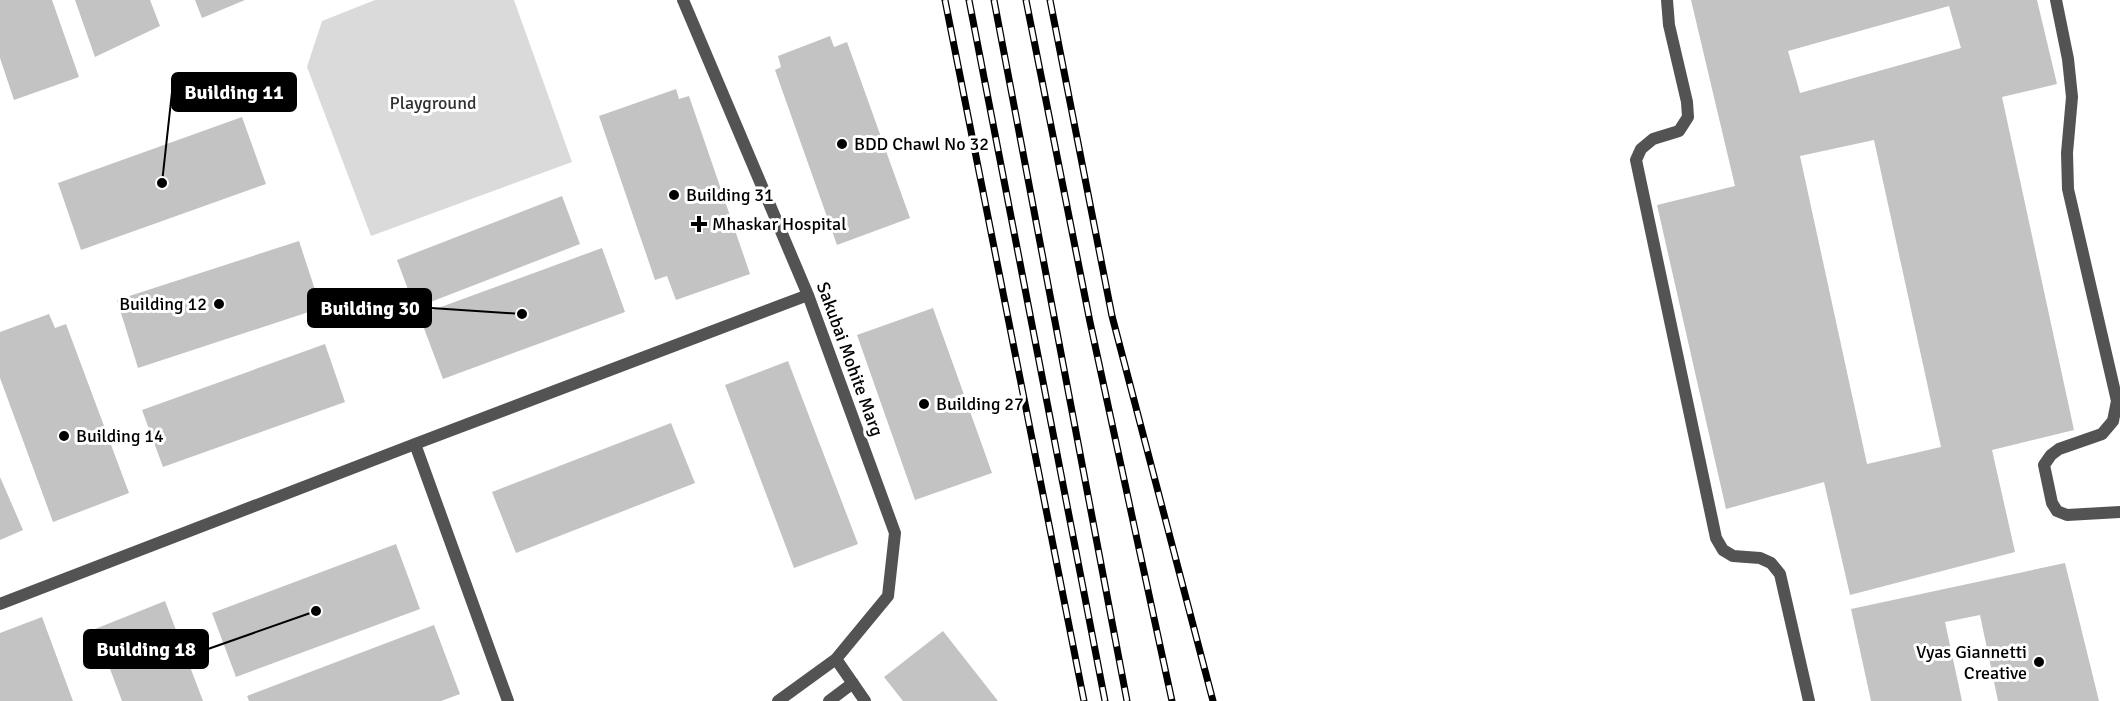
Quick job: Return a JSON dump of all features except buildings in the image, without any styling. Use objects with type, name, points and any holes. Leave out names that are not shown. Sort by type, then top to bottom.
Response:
[{"type":"street","name":"Sakubai Mohite Marg","points":[[683,0],[808,296],[895,533],[888,596],[836,660],[778,701]]},
{"type":"street","points":[[1667,0],[1668,25],[1687,102],[1688,117],[1679,131],[1653,139],[1641,149],[1636,160],[1716,538],[1723,550],[1733,556],[1760,558],[1771,563],[1780,574],[1809,701]]},
{"type":"street","points":[[2056,0],[2068,59],[2072,97],[2067,153],[2068,189],[2117,401],[2114,422],[2102,434],[2059,449],[2044,465],[2052,503],[2057,511],[2067,515],[2120,512]]},
{"type":"street","points":[[0,604],[808,296]]},
{"type":"street","points":[[415,444],[508,701]]},
{"type":"street","points":[[836,660],[865,701]]},
{"type":"street","points":[[829,701],[853,683]]},
{"type":"green space","name":"Playground","points":[[375,0],[514,0],[572,162],[371,236],[307,67],[322,21]]},
{"type":"railway","points":[[945,0],[1084,701]]},
{"type":"railway","points":[[969,0],[1105,701]]},
{"type":"railway","points":[[994,0],[1127,701]]},
{"type":"railway","points":[[1026,0],[1090,322],[1172,701]]},
{"type":"railway","points":[[1050,0],[1112,316],[1213,701]]},
{"type":"place","name":"BDD Chawl No 32","points":[[842,144]]},
{"type":"place","name":"Building 11","points":[[162,183]]},
{"type":"place","name":"Building 31","points":[[674,195]]},
{"type":"place","name":"Mhaskar Hospital","points":[[699,224]]},
{"type":"place","name":"Building 12","points":[[219,304]]},
{"type":"place","name":"Building 30","points":[[522,314]]},
{"type":"place","name":"Building 27","points":[[924,404]]},
{"type":"place","name":"Building 14","points":[[64,436]]},
{"type":"place","name":"Building 18","points":[[316,611]]},
{"type":"place","name":"Vyas Giannetti Creative","points":[[2039,662]]}]
